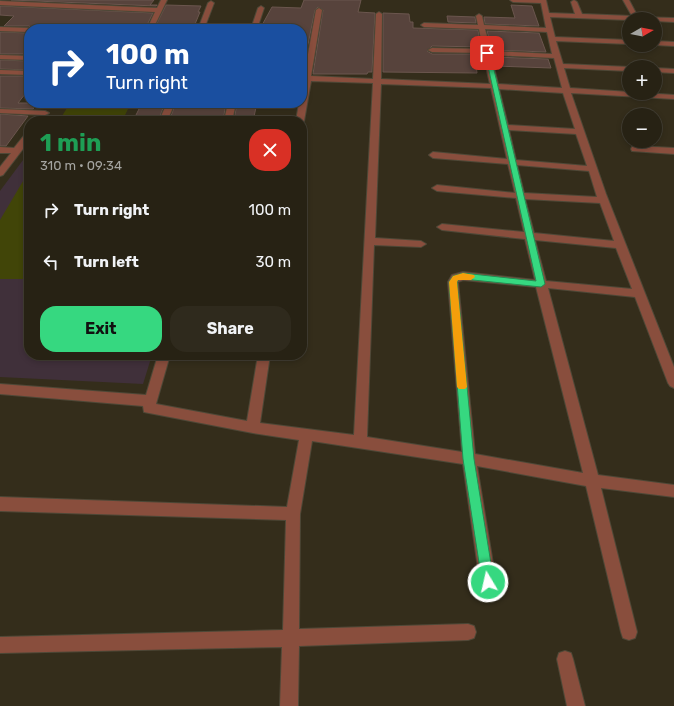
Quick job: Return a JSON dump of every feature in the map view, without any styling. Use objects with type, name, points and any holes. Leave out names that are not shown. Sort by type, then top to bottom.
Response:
[{"type":"street","points":[[152,24],[164,0]]},
{"type":"street","points":[[513,0],[543,1],[556,56],[580,132],[604,200],[674,383]]},
{"type":"street","points":[[626,0],[633,12]]},
{"type":"street","points":[[574,2],[579,16]]},
{"type":"street","points":[[0,3],[159,10]]},
{"type":"street","points":[[203,24],[211,3]]},
{"type":"street","points":[[256,24],[261,8]]},
{"type":"street","points":[[307,64],[319,10]]},
{"type":"street","points":[[360,442],[379,14]]},
{"type":"street","points":[[546,14],[622,18]]},
{"type":"street","points":[[479,16],[541,284],[629,632]]},
{"type":"street","points":[[662,19],[674,20]]},
{"type":"street","points":[[424,25],[481,27],[622,41]]},
{"type":"street","points":[[0,29],[24,30]]},
{"type":"street","points":[[662,43],[674,44]]},
{"type":"street","points":[[432,50],[556,56]]},
{"type":"street","points":[[0,56],[24,58]]},
{"type":"street","points":[[560,66],[622,69]]},
{"type":"street","points":[[662,70],[674,71]]},
{"type":"street","points":[[0,72],[24,73]]},
{"type":"street","points":[[307,78],[495,86],[674,97]]},
{"type":"street","points":[[0,111],[45,113],[43,116]]},
{"type":"street","points":[[504,127],[580,132]]},
{"type":"street","points":[[0,174],[24,142]]},
{"type":"street","points":[[635,149],[674,151]]},
{"type":"street","points":[[0,150],[17,151]]},
{"type":"street","points":[[433,155],[593,169]]},
{"type":"street","points":[[437,188],[520,196],[604,200]]},
{"type":"street","points":[[442,227],[621,245]]},
{"type":"street","points":[[370,241],[421,244]]},
{"type":"street","points":[[488,582],[469,459],[453,282],[456,278],[463,276],[640,294]]},
{"type":"street","points":[[163,360],[149,408],[252,428],[360,442],[469,459],[592,481],[674,491]]},
{"type":"street","points":[[252,428],[263,360]]},
{"type":"street","points":[[0,390],[151,401]]},
{"type":"street","points":[[289,706],[293,514],[306,436]]},
{"type":"street","points":[[0,504],[293,514]]},
{"type":"street","points":[[0,644],[291,638],[468,632]]},
{"type":"street","points":[[565,659],[576,706]]},
{"type":"shaded area","points":[[67,108],[128,108],[124,116],[62,116]]},
{"type":"shaded area","points":[[24,159],[24,360],[150,360],[143,384],[0,377],[0,191]]},
{"type":"shaded area","points":[[24,179],[24,279],[0,279],[0,220]]},
{"type":"building","points":[[11,0],[154,0],[150,5],[157,5],[156,6]]},
{"type":"building","points":[[304,0],[361,0],[358,12],[375,13],[372,72],[368,72],[367,74],[313,74],[323,10],[318,7],[315,10],[307,49],[307,24],[263,24],[272,7],[301,8]]},
{"type":"building","points":[[166,5],[201,6],[195,24],[156,24]]},
{"type":"building","points":[[511,5],[532,6],[539,26],[485,24],[484,17],[515,18]]},
{"type":"building","points":[[0,6],[153,13],[148,24],[24,24],[24,26],[4,26],[14,16],[0,15]]},
{"type":"building","points":[[383,13],[409,14],[410,22],[413,22],[413,28],[478,30],[481,47],[432,46],[427,51],[432,54],[482,54],[484,65],[476,65],[477,73],[383,72]]},
{"type":"building","points":[[447,16],[475,17],[476,23],[448,22]]},
{"type":"building","points":[[487,31],[539,33],[546,52],[492,50]]},
{"type":"building","points":[[0,32],[24,33],[24,54],[0,54]]},
{"type":"building","points":[[493,57],[548,59],[551,68],[495,66]]},
{"type":"building","points":[[0,60],[24,61],[24,70],[0,69]]},
{"type":"building","points":[[0,76],[24,76],[24,95],[18,103],[24,103],[24,108],[34,108],[33,109],[0,108]]},
{"type":"building","points":[[140,108],[163,108],[160,116],[136,116]]},
{"type":"building","points":[[174,108],[225,108],[224,116],[171,116]]},
{"type":"building","points":[[236,108],[256,108],[254,116],[235,116]]},
{"type":"building","points":[[0,114],[28,116],[24,116],[24,121],[6,146],[0,146]]},
{"type":"slow traffic","points":[[462,387],[453,282],[456,278],[463,276],[471,277]]},
{"type":"route","points":[[487,53],[541,284],[463,276],[456,278],[453,282],[469,459],[488,582]]}]
